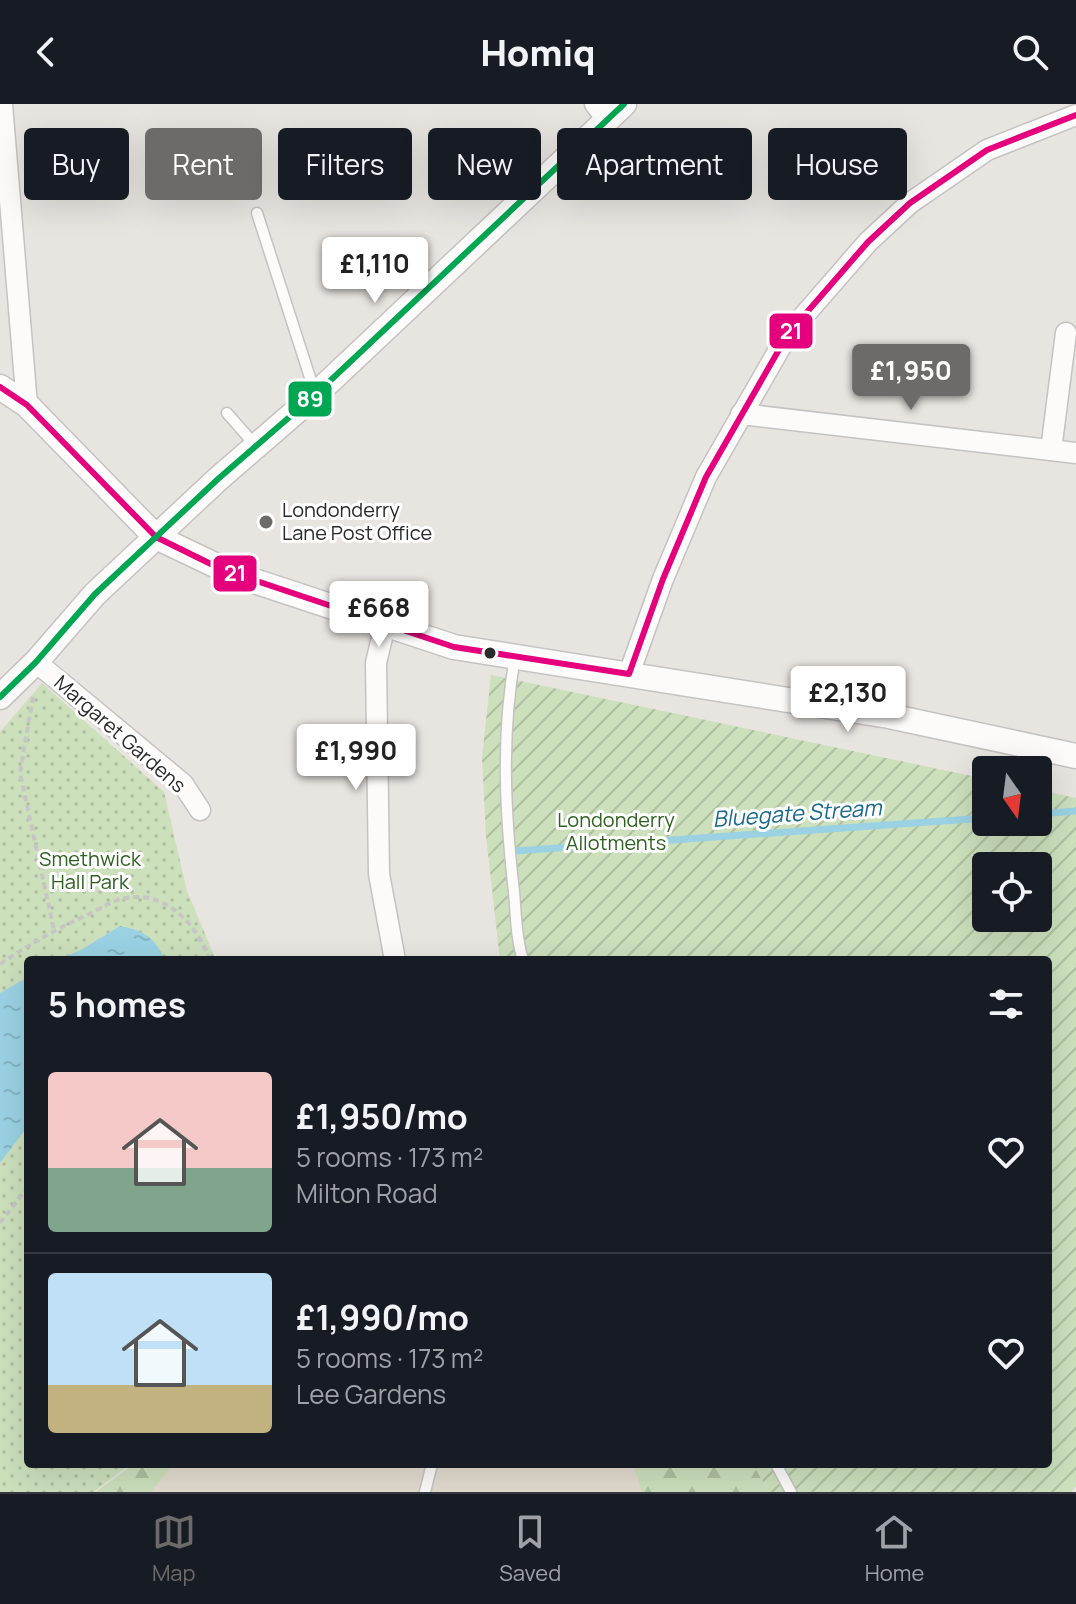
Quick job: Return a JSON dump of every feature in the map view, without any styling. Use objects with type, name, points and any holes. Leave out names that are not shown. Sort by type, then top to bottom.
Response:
[{"type":"street","points":[[2,104],[27,405]]},
{"type":"street","points":[[0,697],[36,662],[95,594],[315,395],[609,110]]},
{"type":"street","points":[[629,674],[663,579],[706,477],[788,334],[868,242],[910,203],[987,150],[1076,115]]},
{"type":"street","points":[[1051,450],[1066,333]]},
{"type":"street","points":[[0,387],[27,405],[156,537],[236,575],[454,647],[889,716],[1076,756]]},
{"type":"street","points":[[741,414],[1076,453]]},
{"type":"street","points":[[385,625],[376,663],[379,874],[394,956]]},
{"type":"street","name":"Margaret Gardens","points":[[36,662],[183,784],[200,810]]},
{"type":"lane","points":[[257,213],[315,395]]},
{"type":"lane","points":[[227,413],[256,447]]},
{"type":"lane","points":[[515,657],[508,700],[505,752],[507,831],[523,956]]},
{"type":"lane","points":[[425,1492],[431,1468]]},
{"type":"lane","points":[[778,1468],[791,1492]]},
{"type":"path","points":[[36,662],[33,701],[20,773],[54,930]]},
{"type":"path","points":[[0,964],[54,930],[122,899],[147,897],[167,903],[186,921],[208,956]]},
{"type":"path","points":[[0,1223],[24,1192]]},
{"type":"shaded area","points":[[129,1468],[755,1468],[769,1492],[96,1492]]},
{"type":"green space","name":"Londonderry Allotments","points":[[491,675],[972,776],[972,836],[1052,836],[1052,793],[1076,798],[1076,1486],[1071,1492],[769,1492],[755,1468],[1052,1468],[1052,956],[500,956],[486,836],[482,757]]},
{"type":"green space","name":"Smethwick Hall Park","points":[[42,683],[164,792],[187,891],[214,956],[24,956],[24,1468],[126,1468],[93,1492],[0,1492],[0,732]]},
{"type":"green space","points":[[129,1468],[170,1468],[151,1492],[96,1492]]},
{"type":"green space","points":[[634,1468],[755,1468],[769,1492],[642,1492]]},
{"type":"water","points":[[120,926],[148,936],[163,956],[67,956]]},
{"type":"water","points":[[24,979],[24,1131],[0,1163],[0,993]]},
{"type":"waterway","name":"Bluegate Stream","points":[[1052,813],[1076,811]]},
{"type":"waterway","name":"Bluegate Stream","points":[[515,851],[972,819]]},
{"type":"transit line","name":"89","points":[[0,697],[36,662],[95,594],[218,479],[315,395],[624,104]]},
{"type":"transit line","name":"21","points":[[0,387],[27,405],[156,537],[221,569],[454,647],[629,674],[663,579],[706,477],[788,334],[868,242],[910,203],[987,150],[1076,115]]},
{"type":"place","name":"Londonderry Lane Post Office","points":[[266,522]]}]
